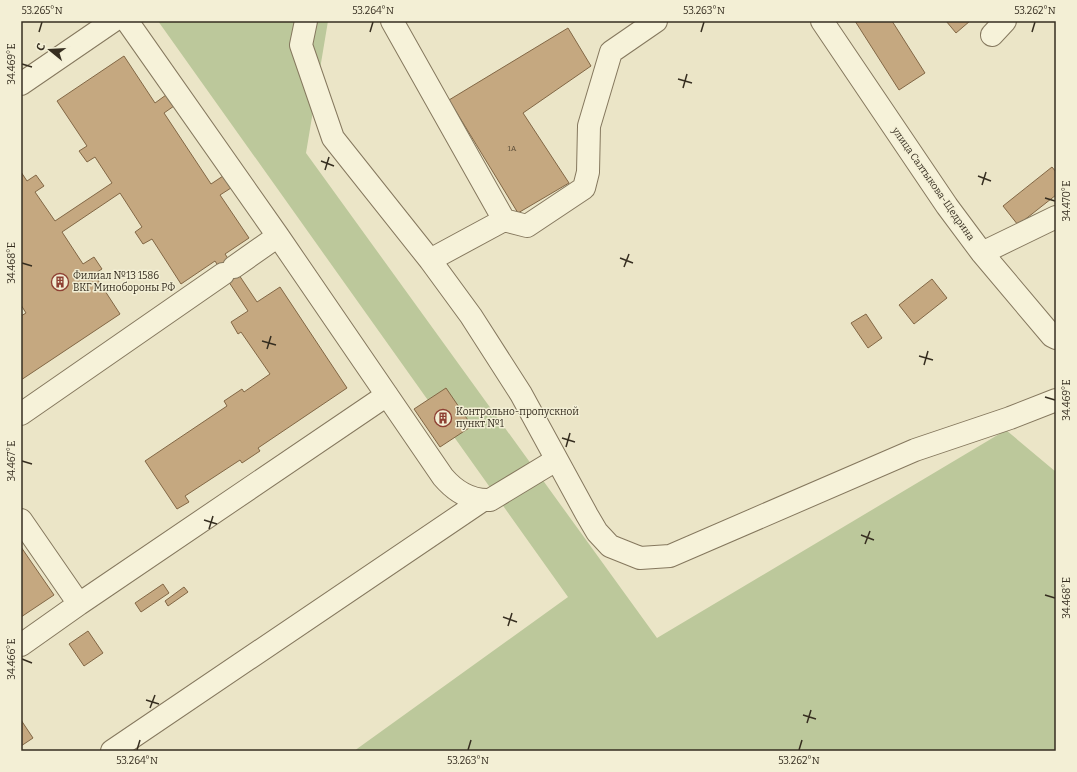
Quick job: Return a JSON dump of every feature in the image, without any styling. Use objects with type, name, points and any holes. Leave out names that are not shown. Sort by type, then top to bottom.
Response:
[{"type":"street","points":[[21,84],[113,21]]},
{"type":"street","points":[[127,21],[450,485],[466,496],[490,500],[556,460]]},
{"type":"street","points":[[306,21],[301,45],[333,138],[430,260],[471,316],[521,394],[597,532],[610,546],[640,558],[670,556],[915,450],[1010,418],[1056,400]]},
{"type":"street","points":[[392,21],[504,220]]},
{"type":"street","points":[[430,260],[504,220],[528,226],[584,188],[588,172],[589,126],[611,52],[656,21]]},
{"type":"street","name":"улица Салтыкова-Щедрина","points":[[822,21],[947,206],[982,253],[1052,336],[1056,338]]},
{"type":"street","points":[[982,253],[1056,217]]},
{"type":"street","points":[[21,414],[278,236]]},
{"type":"street","points":[[21,644],[388,395]]},
{"type":"street","points":[[112,751],[483,500]]},
{"type":"street","points":[[21,520],[79,604]]},
{"type":"green space","points":[[158,21],[328,21],[306,153],[657,638],[1006,430],[1056,472],[1056,751],[354,751],[568,597]]},
{"type":"building","points":[[855,21],[892,21],[925,73],[899,90]]},
{"type":"building","points":[[946,21],[970,21],[956,33]]},
{"type":"building","points":[[568,28],[591,66],[523,113],[569,183],[518,213],[449,100]]},
{"type":"building","name":"Филиал №13 1586 ВКГ Минобороны РФ","points":[[124,56],[155,103],[166,95],[174,106],[164,113],[211,184],[223,176],[231,188],[220,195],[249,238],[225,254],[257,302],[280,287],[347,388],[258,448],[260,451],[242,463],[240,460],[185,496],[189,502],[177,509],[145,461],[227,406],[224,401],[242,389],[244,392],[270,374],[241,332],[238,334],[231,322],[248,311],[215,261],[181,284],[152,239],[143,244],[135,232],[142,227],[120,193],[62,232],[83,264],[94,257],[102,269],[94,274],[120,314],[21,380],[21,316],[26,313],[21,305],[21,172],[27,181],[36,175],[44,186],[35,192],[55,221],[112,183],[95,157],[87,162],[79,151],[87,146],[57,101]]},
{"type":"building","points":[[1052,167],[1056,172],[1056,195],[1018,225],[1003,206]]},
{"type":"building","points":[[932,279],[947,298],[914,324],[899,305]]},
{"type":"building","points":[[866,314],[882,338],[868,348],[851,323]]},
{"type":"building","name":"Контрольно-пропускной пункт №1","points":[[446,388],[472,426],[440,447],[414,409]]},
{"type":"building","points":[[21,547],[54,595],[21,617]]},
{"type":"building","points":[[163,584],[169,593],[141,612],[135,603]]},
{"type":"building","points":[[184,587],[188,592],[168,606],[165,601]]},
{"type":"building","points":[[88,631],[103,653],[84,666],[69,644]]},
{"type":"building","points":[[21,720],[33,738],[21,746]]},
{"type":"place","name":"Филиал №13 1586 ВКГ Минобороны РФ","points":[[60,282]]},
{"type":"place","name":"Контрольно-пропускной пункт №1","points":[[443,418]]}]
